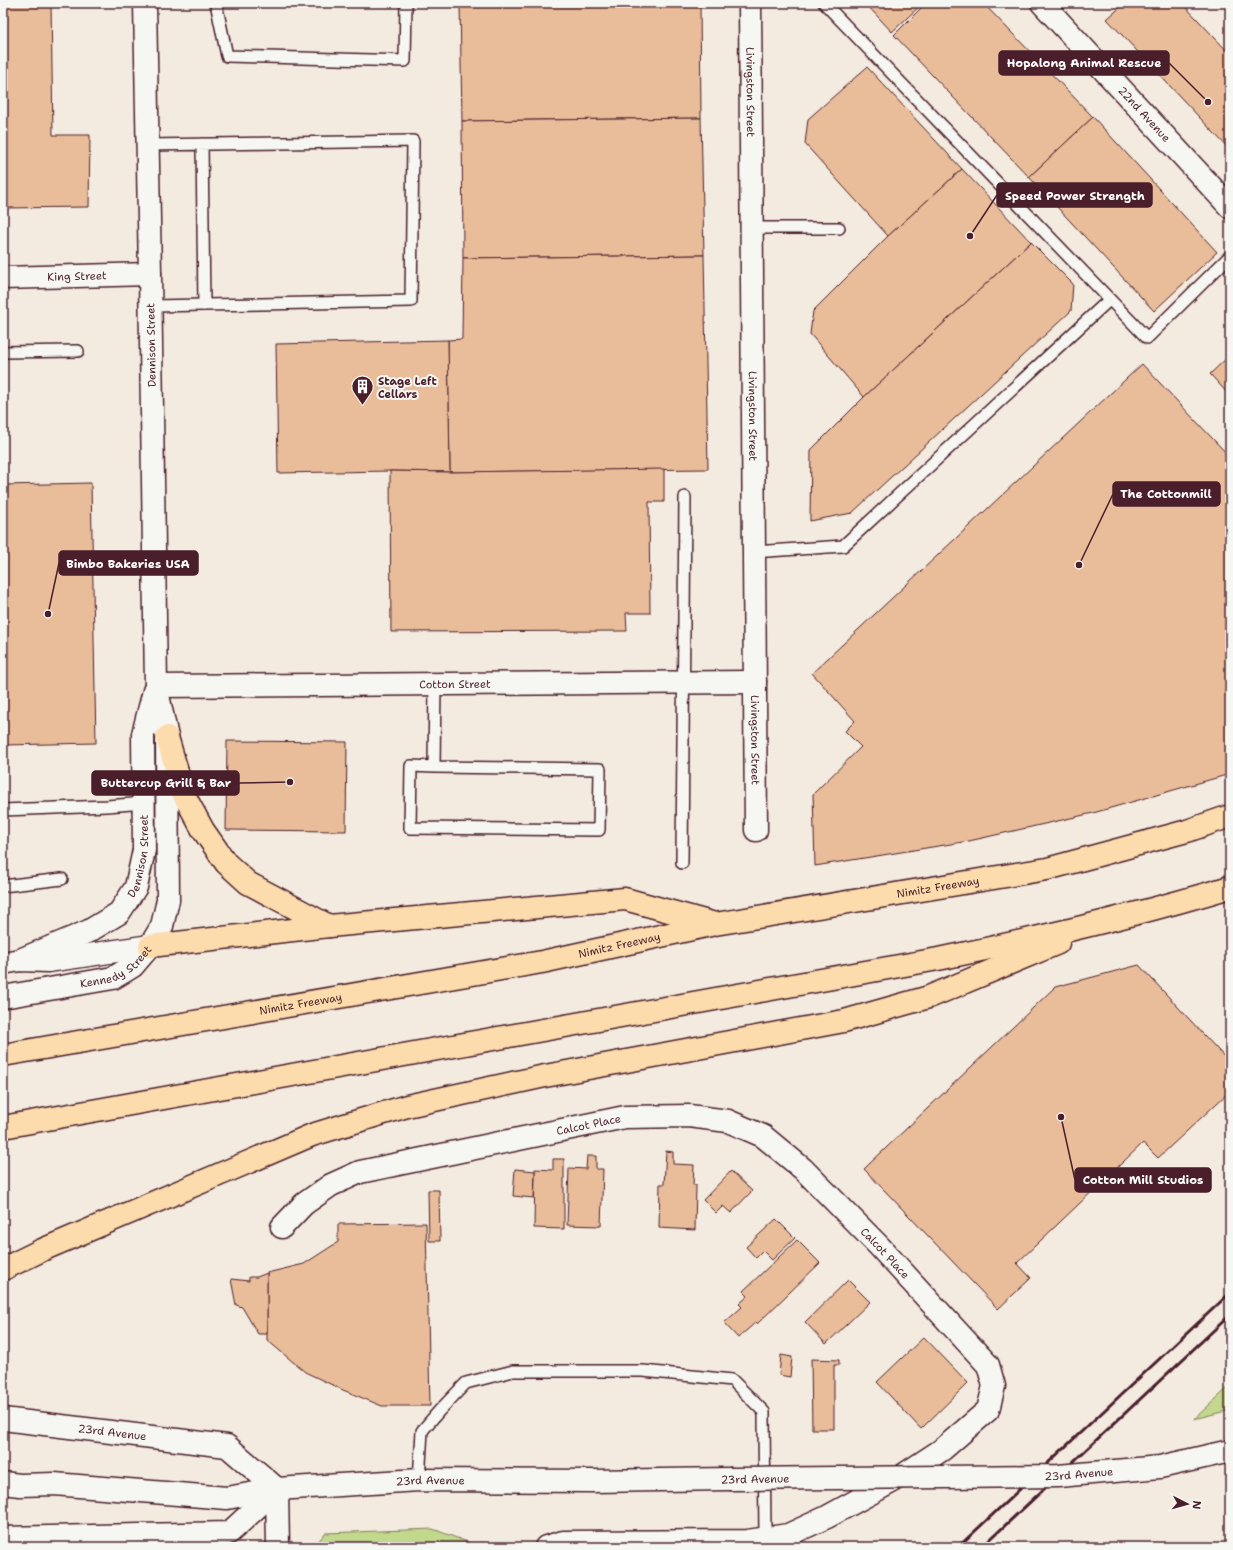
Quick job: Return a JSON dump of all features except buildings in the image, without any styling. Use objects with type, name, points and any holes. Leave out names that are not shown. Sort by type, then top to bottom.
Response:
[{"type":"highway","points":[[167,737],[184,795],[203,830],[226,863],[248,883],[329,926]]},
{"type":"highway","name":"Nimitz Freeway","points":[[3,1055],[542,962],[715,924],[1047,869],[1187,831],[1230,816]]},
{"type":"highway","points":[[3,1127],[863,973],[998,946],[1119,918],[1230,887]]},
{"type":"highway","points":[[150,946],[329,926],[625,898],[715,924]]},
{"type":"highway","points":[[3,1269],[42,1250],[312,1135],[407,1106],[545,1076],[844,1022],[929,997],[1119,918]]},
{"type":"street","name":"Dennison Street","points":[[145,3],[156,686],[167,737],[168,900],[162,926],[150,946]]},
{"type":"street","name":"Livingston Street","points":[[750,3],[756,830]]},
{"type":"street","name":"22nd Avenue","points":[[1042,3],[1230,206]]},
{"type":"street","name":"King Street","points":[[3,278],[150,274]]},
{"type":"street","name":"Cotton Street","points":[[156,686],[755,682]]},
{"type":"street","name":"Dennison Street","points":[[12,961],[89,932],[119,913],[136,887],[144,850],[143,734],[156,686]]},
{"type":"street","name":"Kennedy Street","points":[[12,961],[48,961],[150,946]]},
{"type":"street","name":"Kennedy Street","points":[[3,997],[113,978],[133,966],[150,946]]},
{"type":"street","name":"Calcot Place","points":[[282,1227],[304,1204],[332,1185],[360,1172],[625,1117],[689,1116],[728,1121],[764,1136],[803,1169],[879,1246],[988,1366],[994,1386],[988,1410],[942,1449],[902,1476],[827,1517],[788,1536],[747,1541],[557,1545]]},
{"type":"street","name":"23rd Avenue","points":[[3,1419],[227,1446],[277,1489]]},
{"type":"street","name":"23rd Avenue","points":[[3,1483],[20,1485],[54,1484],[227,1498],[277,1489],[419,1480],[592,1481],[1058,1476],[1160,1466],[1230,1451]]},
{"type":"street","points":[[3,1538],[229,1533],[277,1489]]},
{"type":"street","points":[[277,1489],[278,1547]]},
{"type":"lane","points":[[216,3],[228,56],[405,61],[406,3]]},
{"type":"lane","points":[[824,3],[1147,338],[1230,256]]},
{"type":"lane","points":[[148,145],[412,141],[411,301],[151,306]]},
{"type":"lane","points":[[202,144],[204,305]]},
{"type":"lane","points":[[752,228],[838,228]]},
{"type":"lane","points":[[754,552],[844,546],[1109,300]]},
{"type":"lane","points":[[3,352],[78,351]]},
{"type":"lane","points":[[682,863],[685,497]]},
{"type":"lane","points":[[434,767],[436,684]]},
{"type":"lane","points":[[411,766],[434,767],[600,769],[599,830],[410,828],[411,766]]},
{"type":"lane","points":[[3,810],[144,803]]},
{"type":"lane","points":[[3,886],[62,879]]},
{"type":"lane","points":[[419,1480],[422,1431],[466,1383],[513,1371],[643,1372],[732,1380],[764,1412],[765,1539]]},
{"type":"green space","points":[[1230,1386],[1230,1410],[1194,1419]]},
{"type":"green space","points":[[433,1529],[478,1547],[314,1547],[325,1533]]},
{"type":"railway","points":[[958,1547],[1230,1293]]},
{"type":"railway","points":[[982,1547],[1230,1315]]},
{"type":"place","name":"Hopalong Animal Rescue","points":[[1208,102]]},
{"type":"place","name":"Speed Power Strength","points":[[970,236]]},
{"type":"place","name":"Stage Left Cellars","points":[[363,406]]},
{"type":"place","name":"The Cottonmill","points":[[1079,565]]},
{"type":"place","name":"Bimbo Bakeries USA","points":[[48,614]]},
{"type":"place","name":"Buttercup Grill & Bar","points":[[290,782]]},
{"type":"place","name":"Cotton Mill Studios","points":[[1061,1117]]}]
